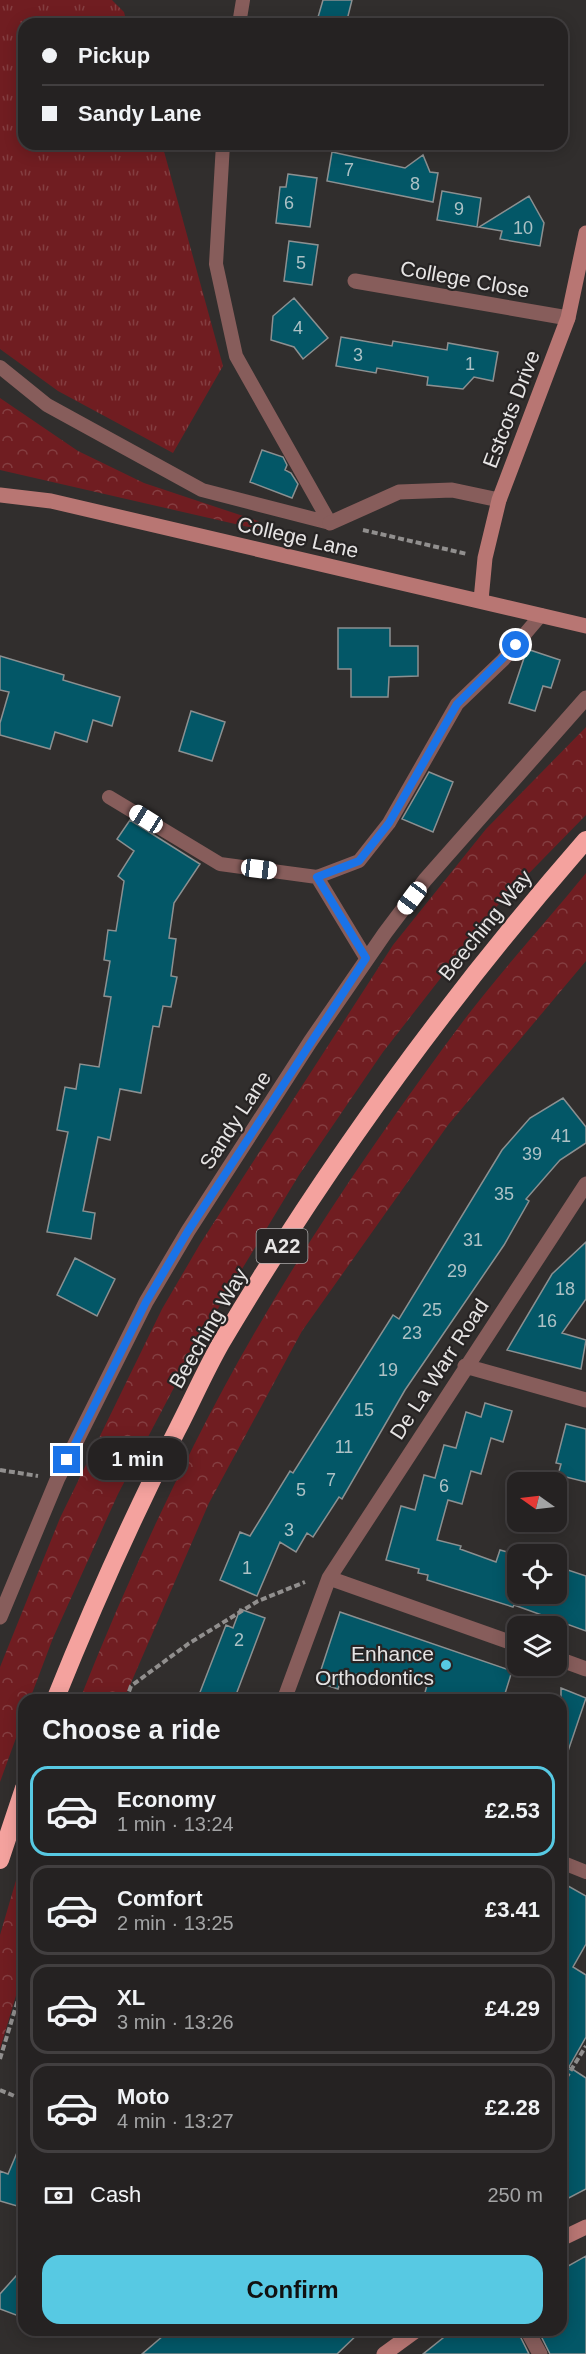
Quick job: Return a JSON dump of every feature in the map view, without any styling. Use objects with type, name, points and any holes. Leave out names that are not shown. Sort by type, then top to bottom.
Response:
[{"type":"highway","name":"Beeching Way","points":[[58,1694],[94,1603],[139,1505],[220,1346],[245,1305],[314,1194],[425,1035],[515,921],[586,840]]},
{"type":"highway","points":[[0,1860],[18,1806]]},
{"type":"main road","name":"Estcots Drive","points":[[481,600],[485,558],[499,500],[568,318],[586,233]]},
{"type":"main road","name":"College Lane","points":[[0,495],[51,501],[586,626]]},
{"type":"main road","points":[[567,2236],[586,2227]]},
{"type":"main road","points":[[384,2354],[409,2336]]},
{"type":"street","name":"College Close","points":[[355,281],[568,318]]},
{"type":"street","name":"College Lane","points":[[330,523],[399,492],[452,490],[499,500]]},
{"type":"street","name":"Sandy Lane","points":[[0,1617],[57,1480],[152,1292],[214,1191],[366,958],[425,880],[586,698]]},
{"type":"street","name":"De La Warr Road","points":[[286,1694],[329,1578],[465,1366],[586,1184]]},
{"type":"street","points":[[465,1366],[586,1400]]},
{"type":"street","points":[[329,1578],[507,1641]]},
{"type":"street","points":[[567,1662],[586,1669]]},
{"type":"street","points":[[530,2336],[540,2354]]},
{"type":"lane","points":[[240,18],[243,0]]},
{"type":"lane","name":"College Lane","points":[[223,150],[216,264],[236,356],[330,523]]},
{"type":"lane","points":[[0,367],[47,405],[202,490],[330,523]]},
{"type":"lane","points":[[109,797],[220,864],[317,877],[359,861],[389,823],[457,704],[503,660],[541,615]]},
{"type":"lane","points":[[317,877],[366,958]]},
{"type":"lane","points":[[567,1864],[586,1872]]},
{"type":"path","points":[[330,523],[485,558]]},
{"type":"path","points":[[0,1470],[57,1480]]},
{"type":"path","points":[[128,1694],[131,1686],[188,1644],[258,1601],[308,1581],[329,1578]]},
{"type":"path","points":[[0,2059],[18,2000]]},
{"type":"path","points":[[567,2076],[586,2046]]},
{"type":"path","points":[[0,2090],[18,2098]]},
{"type":"green space","points":[[0,0],[112,0],[124,12],[126,18],[18,18],[18,150],[164,150],[223,366],[173,453],[58,391],[0,349]]},
{"type":"green space","points":[[0,398],[78,451],[144,483],[258,521],[270,532],[0,470]]},
{"type":"green space","points":[[586,727],[586,815],[497,906],[383,1052],[299,1175],[199,1340],[118,1494],[53,1638],[32,1694],[18,1694],[18,1732],[0,1782],[0,1667],[60,1518],[162,1309],[200,1244],[393,945],[486,829]]},
{"type":"green space","points":[[586,873],[586,961],[448,1125],[302,1331],[209,1503],[126,1694],[82,1694],[134,1571],[178,1476],[254,1334],[354,1174],[493,983]]},
{"type":"green space","points":[[18,1874],[18,1989],[0,2049],[0,1935]]},
{"type":"building","points":[[323,0],[352,0],[348,18],[318,18]]},
{"type":"building","points":[[332,152],[405,168],[423,155],[430,172],[438,173],[433,202],[327,181]]},
{"type":"building","points":[[288,174],[317,178],[310,227],[276,223],[280,187],[286,187]]},
{"type":"building","points":[[442,191],[481,198],[477,227],[437,220]]},
{"type":"building","points":[[529,196],[544,223],[540,246],[500,239],[502,231],[479,227]]},
{"type":"building","points":[[289,241],[318,245],[312,285],[284,281]]},
{"type":"building","points":[[294,298],[328,338],[303,359],[294,347],[271,340],[273,316]]},
{"type":"building","points":[[341,337],[392,346],[393,341],[447,350],[448,343],[498,352],[493,381],[474,377],[463,389],[427,385],[428,377],[377,368],[376,373],[336,366]]},
{"type":"building","points":[[262,450],[283,457],[287,465],[285,470],[291,473],[298,484],[292,498],[250,482]]},
{"type":"building","points":[[338,628],[390,628],[390,646],[418,646],[418,676],[389,677],[388,697],[351,697],[351,669],[338,669]]},
{"type":"building","points":[[527,649],[560,660],[551,688],[543,686],[535,711],[509,703]]},
{"type":"building","points":[[0,656],[64,675],[63,680],[120,697],[112,726],[93,720],[87,742],[55,732],[50,749],[0,735],[0,723],[9,692],[0,690]]},
{"type":"building","points":[[191,711],[225,722],[212,761],[179,751]]},
{"type":"building","points":[[429,772],[453,782],[433,832],[402,819]]},
{"type":"building","points":[[130,820],[200,864],[174,903],[169,938],[176,939],[171,976],[177,977],[171,1007],[163,1006],[159,1027],[153,1026],[141,1093],[120,1089],[110,1140],[98,1137],[83,1211],[95,1213],[91,1239],[47,1232],[68,1132],[57,1130],[65,1087],[76,1089],[80,1064],[99,1067],[111,997],[104,996],[110,961],[104,960],[108,930],[116,931],[124,881],[118,876],[134,851],[117,839]]},
{"type":"building","points":[[563,1098],[586,1127],[586,1143],[560,1160],[526,1199],[529,1201],[504,1245],[405,1390],[342,1499],[339,1497],[313,1537],[307,1533],[296,1552],[280,1542],[257,1596],[220,1580],[240,1532],[250,1536],[290,1471],[293,1473],[393,1315],[399,1319],[502,1150],[530,1118]]},
{"type":"building","points":[[586,1242],[586,1299],[562,1333],[586,1340],[581,1369],[507,1350],[552,1274]]},
{"type":"building","points":[[75,1258],[115,1279],[97,1316],[57,1295]]},
{"type":"building","points":[[485,1403],[512,1411],[503,1442],[491,1438],[481,1474],[471,1471],[462,1504],[448,1500],[437,1540],[461,1546],[460,1549],[496,1562],[500,1550],[507,1552],[507,1604],[567,1604],[567,1570],[586,1576],[586,1631],[567,1624],[567,1616],[544,1616],[514,1605],[513,1607],[427,1580],[428,1575],[418,1573],[419,1569],[386,1560],[401,1506],[415,1510],[424,1475],[435,1478],[444,1445],[456,1448],[466,1412],[481,1417]]},
{"type":"building","points":[[566,1424],[586,1429],[586,1482],[567,1477],[567,1472],[559,1472],[561,1464],[556,1463]]},
{"type":"building","points":[[240,1609],[265,1618],[236,1694],[199,1694],[226,1625],[233,1628]]},
{"type":"building","points":[[340,1612],[507,1669],[507,1676],[510,1676],[505,1694],[425,1694],[427,1685],[387,1673],[384,1683],[357,1674],[341,1679],[338,1689],[317,1682]]},
{"type":"building","points":[[561,1688],[586,1698],[567,1754],[567,1694],[561,1694]]},
{"type":"building","points":[[567,1885],[586,1896],[586,1944],[573,1967],[586,1975],[586,2037],[569,2067],[586,2078],[586,2189],[567,2199]]},
{"type":"building","points":[[18,2150],[18,2206],[0,2201],[0,2171],[8,2174]]},
{"type":"building","points":[[586,2256],[586,2354],[550,2354],[541,2336],[567,2336],[567,2267]]},
{"type":"building","points":[[18,2274],[18,2316],[0,2309],[0,2294]]},
{"type":"building","points":[[163,2336],[356,2336],[337,2354],[142,2354]]},
{"type":"building","points":[[446,2336],[520,2336],[529,2354],[423,2354]]},
{"type":"place","name":"Enhance Orthodontics","points":[[446,1665]]},
{"type":"route","points":[[67,1460],[146,1302],[188,1231],[366,958],[317,877],[359,861],[389,823],[457,704],[516,645]]}]
